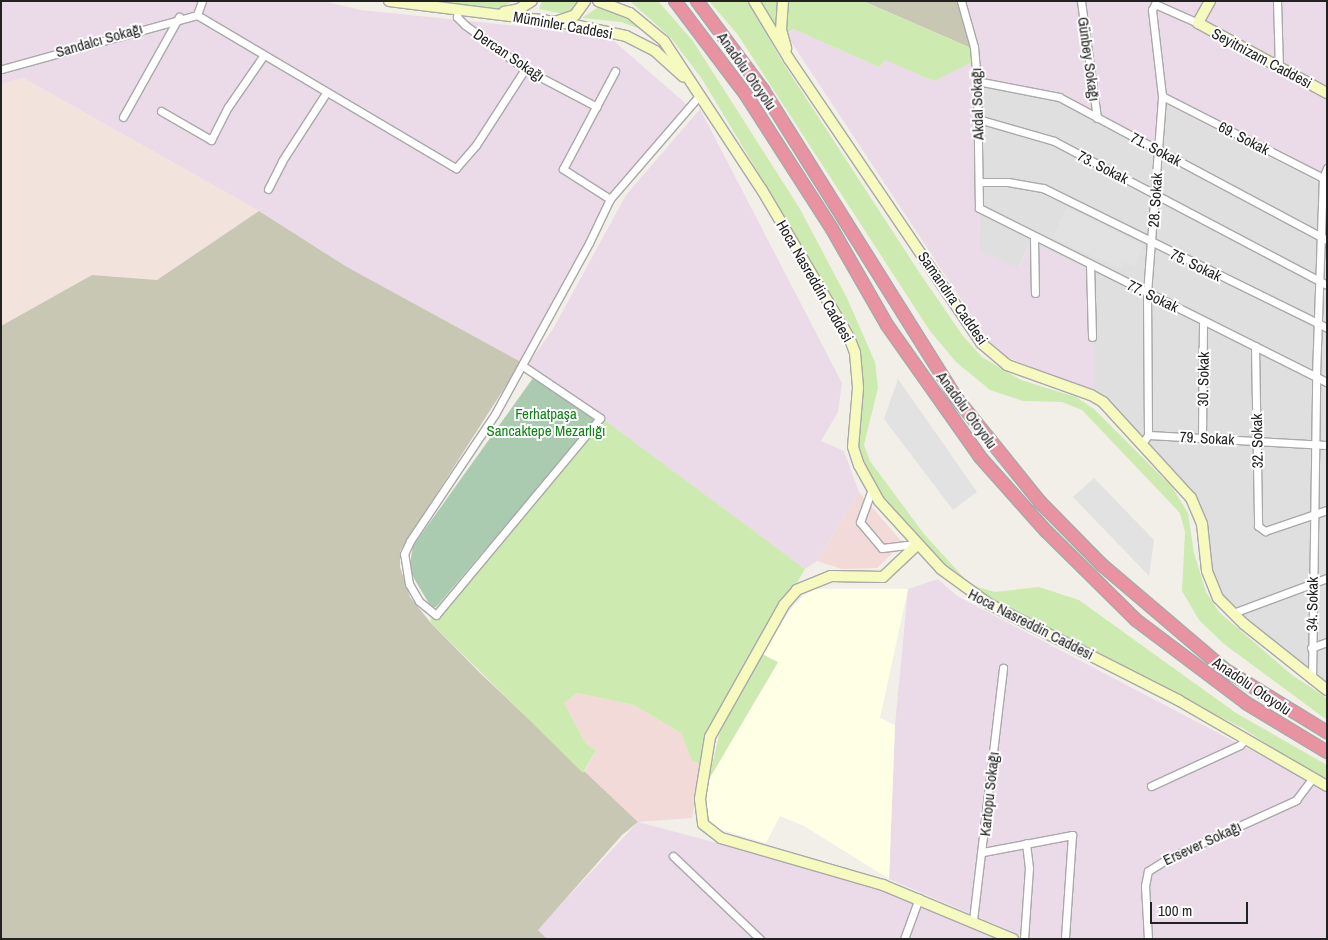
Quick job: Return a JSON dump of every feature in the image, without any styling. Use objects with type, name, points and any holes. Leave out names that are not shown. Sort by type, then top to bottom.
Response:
[{"type":"highway","name":"Anadolu Otoyolu","points":[[675,1],[746,95],[832,229],[887,325],[986,464],[1046,531],[1136,620],[1246,703],[1327,752]]},
{"type":"highway","name":"Anadolu Otoyolu","points":[[696,1],[763,90],[957,399],[1040,502],[1102,565],[1224,668],[1327,732]]},
{"type":"main road","name":"Müminler Caddesi","points":[[389,1],[554,22],[606,31],[640,42],[655,51],[691,84]]},
{"type":"main road","points":[[495,14],[519,9],[532,1]]},
{"type":"main road","points":[[554,22],[575,15],[585,1]]},
{"type":"main road","points":[[598,1],[630,13]]},
{"type":"main road","points":[[618,1],[664,41],[691,84]]},
{"type":"main road","name":"Samandıra Caddesi","points":[[754,1],[789,59],[981,343],[1007,365],[1091,394],[1103,402],[1145,439],[1191,498],[1202,524],[1210,584],[1218,598],[1312,680],[1327,690]]},
{"type":"main road","points":[[783,1],[781,30],[789,59]]},
{"type":"main road","points":[[1198,23],[1210,1]]},
{"type":"main road","name":"Seyitnizam Caddesi","points":[[1198,23],[1327,93]]},
{"type":"main road","name":"Hoca Nasreddin Caddesi","points":[[691,84],[762,190],[849,337],[857,368],[853,447],[872,489],[918,544],[962,588],[989,604],[1246,738],[1312,779],[1327,786]]},
{"type":"main road","points":[[918,544],[883,577],[831,576],[797,590],[784,605],[710,736],[700,799],[703,824],[715,836],[861,878],[919,898],[1014,939]]},
{"type":"street","points":[[202,1],[197,15],[263,56],[456,168],[476,145],[525,69]]},
{"type":"street","name":"Akdal Sokağı","points":[[961,1],[974,47],[977,81],[979,208]]},
{"type":"street","name":"Günbey Sokağı","points":[[1081,1],[1097,118]]},
{"type":"street","points":[[1277,1],[1279,67]]},
{"type":"street","name":"28. Sokak","points":[[1145,439],[1146,293],[1152,244],[1162,96],[1152,10],[1155,4],[1198,23]]},
{"type":"street","name":"Dercan Sokağı","points":[[458,10],[458,16],[465,26],[525,69],[597,107]]},
{"type":"street","name":"Sandalcı Sokağı","points":[[2,68],[179,17],[197,15]]},
{"type":"street","points":[[123,118],[179,17]]},
{"type":"street","points":[[161,111],[211,140],[228,107],[263,56]]},
{"type":"street","points":[[610,198],[563,169],[615,71]]},
{"type":"street","name":"71. Sokak","points":[[977,81],[1059,97],[1324,239]]},
{"type":"street","points":[[268,189],[282,161],[326,93]]},
{"type":"street","points":[[523,366],[600,418],[436,615],[418,601],[409,584],[404,554],[414,535],[495,414],[523,366],[610,198],[699,96]]},
{"type":"street","name":"69. Sokak","points":[[1162,96],[1325,179]]},
{"type":"street","name":"73. Sokak","points":[[978,120],[1054,141],[1324,284]]},
{"type":"street","name":"34. Sokak","points":[[1312,680],[1311,648],[1317,444],[1316,376],[1323,326],[1325,179],[1327,168]]},
{"type":"street","name":"75. Sokak","points":[[980,182],[1008,182],[1043,188],[1152,244],[1323,326]]},
{"type":"street","name":"77. Sokak","points":[[979,208],[1034,238],[1327,382]]},
{"type":"street","points":[[1034,238],[1035,293]]},
{"type":"street","points":[[1090,264],[1092,336]]},
{"type":"street","name":"30. Sokak","points":[[1202,438],[1203,321]]},
{"type":"street","name":"32. Sokak","points":[[1255,346],[1258,526],[1265,531],[1315,514]]},
{"type":"street","name":"79. Sokak","points":[[1145,439],[1202,438],[1327,444]]},
{"type":"street","points":[[872,489],[860,522],[882,548],[918,544]]},
{"type":"street","points":[[1315,514],[1327,510]]},
{"type":"street","points":[[1233,613],[1327,578]]},
{"type":"street","points":[[1311,648],[1327,642]]},
{"type":"street","name":"Kartopu Sokağı","points":[[973,920],[1003,668]]},
{"type":"street","points":[[1151,786],[1240,745],[1246,738]]},
{"type":"street","name":"Ersever Sokağı","points":[[1148,939],[1148,871],[1169,858],[1296,800],[1312,779]]},
{"type":"street","points":[[982,852],[1072,835],[1065,939]]},
{"type":"street","points":[[1024,939],[1029,868],[1026,843]]},
{"type":"street","points":[[673,856],[760,939]]},
{"type":"street","points":[[904,939],[919,898]]},
{"type":"shaded area","points":[[1,1],[323,1],[361,10],[607,35],[693,110],[617,189],[521,362],[347,267],[259,211],[23,78],[1,84]]},
{"type":"shaded area","points":[[863,1],[960,1],[971,48]]},
{"type":"shaded area","points":[[960,1],[1327,1],[1327,186],[1160,102],[1157,154],[1058,99],[979,85],[980,252],[1018,268],[1031,242],[1093,272],[1094,393],[1002,355],[988,340],[786,34],[793,29],[879,67],[885,59],[934,81],[971,48]]},
{"type":"shaded area","points":[[23,78],[259,211],[157,280],[92,275],[1,326],[1,84]]},
{"type":"shaded area","points":[[979,85],[1058,99],[1157,154],[1159,101],[1327,186],[1327,686],[1222,597],[1210,572],[1196,499],[1134,430],[1094,393],[1031,242],[1017,270],[980,252]]},
{"type":"shaded area","points":[[700,109],[842,383],[838,412],[821,441],[844,451],[859,492],[817,561],[805,569],[528,364],[553,329],[626,195]]},
{"type":"shaded area","points":[[1066,207],[1142,245],[1135,267],[1124,262],[1121,269],[1053,238]]},
{"type":"shaded area","points":[[259,211],[347,267],[521,362],[400,551],[400,567],[410,597],[430,622],[480,673],[638,822],[622,835],[538,930],[547,939],[1,939],[1,326],[92,275],[157,280]]},
{"type":"shaded area","points":[[898,379],[977,492],[953,510],[884,419]]},
{"type":"shaded area","points":[[1094,478],[1154,540],[1149,576],[1073,497]]},
{"type":"shaded area","points":[[859,492],[903,543],[877,568],[842,569],[817,561]]},
{"type":"shaded area","points":[[938,579],[957,596],[1327,790],[1327,939],[1029,939],[889,879],[895,725],[908,589]]},
{"type":"shaded area","points":[[816,589],[908,589],[880,718],[895,725],[889,879],[804,826],[780,816],[766,843],[713,827],[705,807],[708,781],[778,663],[762,654],[790,610],[804,595]]},
{"type":"shaded area","points":[[577,693],[634,705],[681,733],[692,761],[701,764],[692,818],[638,822],[584,773],[596,750],[586,744],[564,703]]},
{"type":"shaded area","points":[[638,822],[863,882],[999,939],[547,939],[537,930]]},
{"type":"green space","points":[[413,1],[512,1],[501,9]]},
{"type":"green space","points":[[542,1],[582,1],[578,9],[564,14],[539,9]]},
{"type":"green space","points":[[630,1],[658,1],[693,41],[800,209],[847,298],[875,362],[878,388],[864,445],[870,461],[924,534],[966,580],[978,587],[995,592],[1039,587],[1079,600],[1236,713],[1327,765],[1327,784],[1244,729],[993,603],[944,568],[895,513],[865,472],[858,451],[857,437],[863,395],[860,352],[855,334],[702,79],[671,38]]},
{"type":"green space","points":[[709,1],[748,1],[780,58],[919,272],[963,336],[982,357],[1021,380],[1076,397],[1094,409],[1172,487],[1188,513],[1194,553],[1206,592],[1219,612],[1292,675],[1327,698],[1327,720],[1224,644],[1199,620],[1182,591],[1185,532],[1180,513],[1082,410],[1062,402],[1023,401],[990,390],[956,362],[930,331],[738,35]]},
{"type":"green space","points":[[758,1],[780,1],[776,21],[782,41]]},
{"type":"green space","points":[[787,1],[863,1],[971,48],[972,62],[934,81],[885,60],[879,67],[793,29],[786,34],[784,10]]},
{"type":"green space","points":[[600,6],[649,32],[621,22],[582,18]]},
{"type":"green space","name":"Ferhatpaşa Sancaktepe Mezarlığı","points":[[538,371],[599,416],[436,607],[431,607],[409,570],[413,546]]},
{"type":"green space","points":[[599,416],[805,569],[712,727],[701,764],[692,761],[681,733],[634,705],[577,693],[564,703],[586,744],[596,750],[583,773],[430,622],[436,607]]},
{"type":"green space","points":[[762,654],[778,662],[708,781],[720,732]]}]
